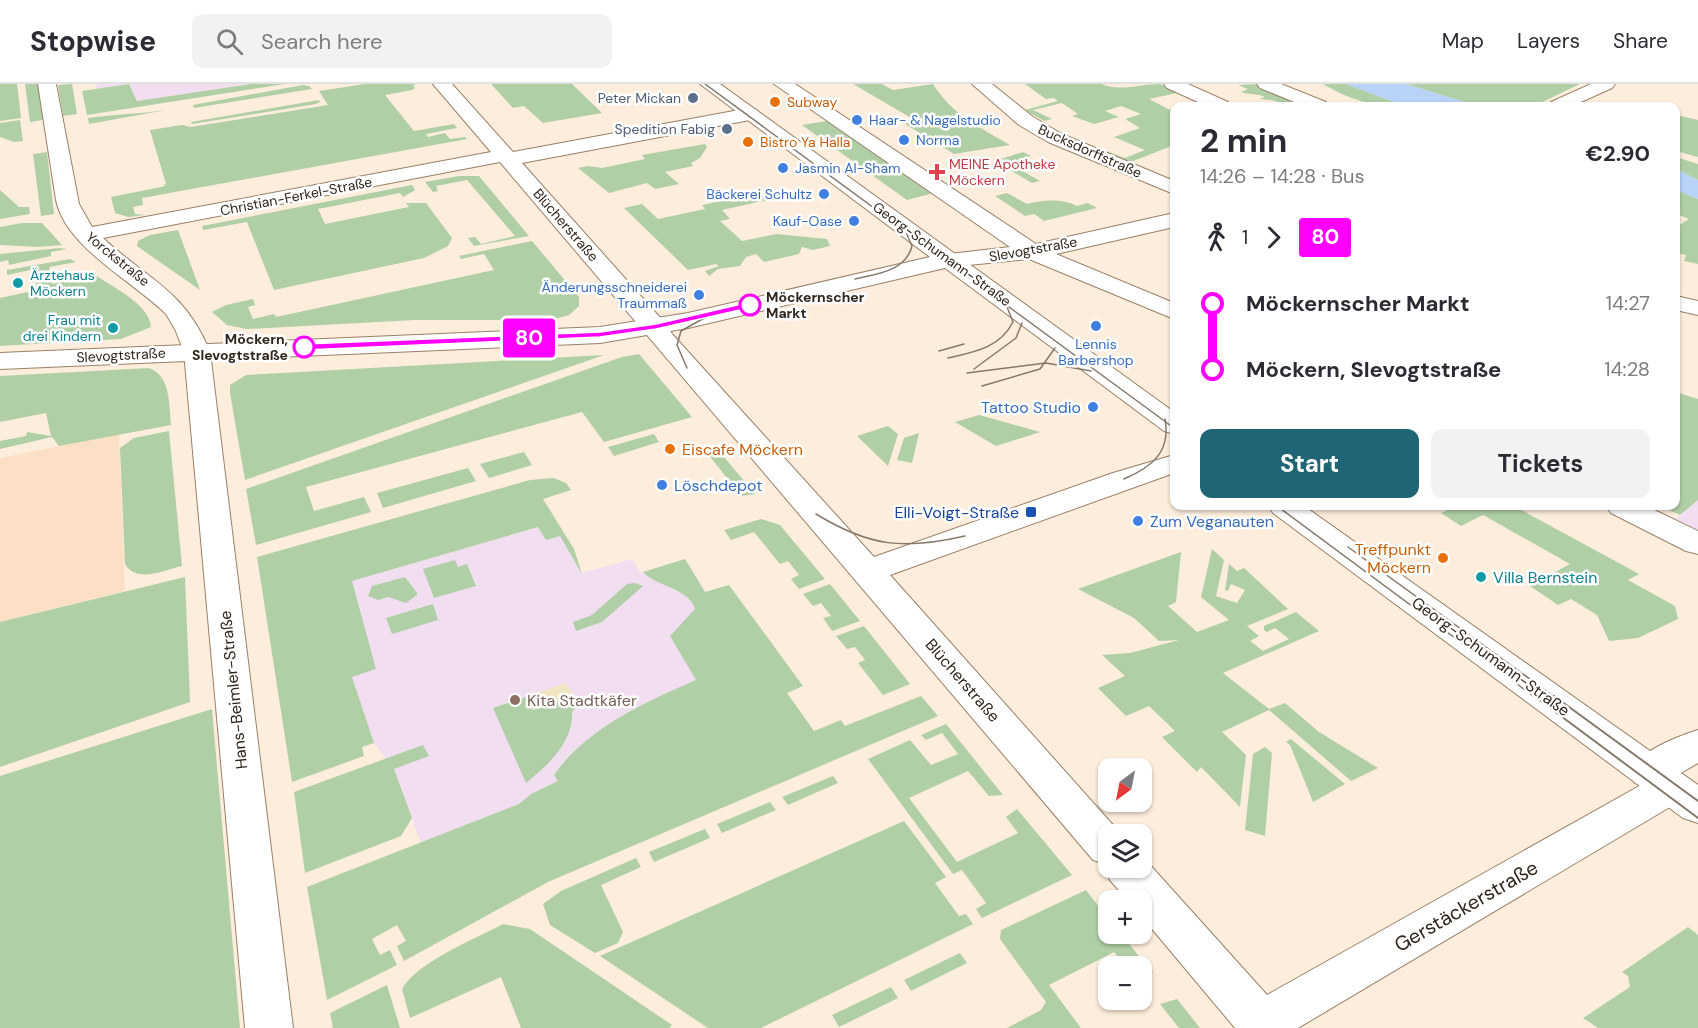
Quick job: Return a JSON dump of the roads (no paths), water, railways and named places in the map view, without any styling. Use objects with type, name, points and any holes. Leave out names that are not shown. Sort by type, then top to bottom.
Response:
[{"type":"street","name":"Yorckstraße","points":[[47,84],[69,210],[86,235],[161,293],[174,307],[185,322],[197,352]]},
{"type":"street","name":"Blücherstraße","points":[[442,84],[656,327],[662,339],[687,368],[868,571],[1098,836]]},
{"type":"street","name":"Georg-Schumann-Straße","points":[[709,84],[1170,422]]},
{"type":"street","points":[[783,84],[1032,252],[1170,310]]},
{"type":"street","name":"Bucksdorffstraße","points":[[981,84],[1026,121],[1055,138],[1170,186]]},
{"type":"street","points":[[1173,84],[1211,102]]},
{"type":"street","points":[[1266,84],[1309,102]]},
{"type":"street","points":[[1567,102],[1606,84]]},
{"type":"street","points":[[1190,93],[1220,87]]},
{"type":"street","name":"Christian-Ferkel-Straße","points":[[86,235],[750,114]]},
{"type":"street","name":"Slevogtstraße","points":[[0,361],[600,334],[656,327],[855,279],[949,260],[1032,252],[1170,221]]},
{"type":"street","points":[[1680,304],[1698,308]]},
{"type":"street","name":"Hans-Beimler-Straße","points":[[197,352],[269,1028]]},
{"type":"street","points":[[868,571],[1124,479],[1170,465]]},
{"type":"street","name":"Georg-Schumann-Straße","points":[[1289,510],[1673,789]]},
{"type":"street","points":[[1630,510],[1698,544]]},
{"type":"street","name":"Gerstäckerstraße","points":[[1263,1026],[1673,789],[1698,745]]},
{"type":"street","points":[[1135,878],[1263,1026]]},
{"type":"water","points":[[1346,84],[1406,84],[1464,102],[1394,102]]},
{"type":"water","points":[[1680,171],[1698,180],[1698,199],[1680,192]]},
{"type":"tram line","points":[[705,84],[1165,422]]},
{"type":"tram line","points":[[855,279],[890,270],[904,261],[912,246],[906,232]]},
{"type":"tram line","points":[[687,368],[677,345],[681,331],[706,317],[743,306]]},
{"type":"tram line","points":[[948,358],[985,348],[1001,338],[1013,322],[1007,307]]},
{"type":"tram line","points":[[974,369],[1016,338],[1022,323]]},
{"type":"tram line","points":[[939,351],[964,344]]},
{"type":"tram line","points":[[1044,363],[1055,348]]},
{"type":"tram line","points":[[967,373],[1044,363]]},
{"type":"tram line","points":[[982,386],[1040,369],[1044,363]]},
{"type":"tram line","points":[[1044,363],[1091,371]]},
{"type":"tram line","points":[[1124,479],[1143,469],[1157,457],[1165,441],[1165,422]]},
{"type":"tram line","points":[[1165,422],[1170,425]]},
{"type":"tram line","points":[[1282,510],[1536,698]]},
{"type":"tram line","points":[[816,514],[853,533],[888,543],[924,543],[965,536]]},
{"type":"tram line","points":[[1348,547],[1556,698]]},
{"type":"tram line","points":[[1534,696],[1698,818]]},
{"type":"tram line","points":[[1554,696],[1698,801]]},
{"type":"place","name":"Peter Mickan","points":[[693,98]]},
{"type":"place","name":"Subway","points":[[775,102]]},
{"type":"place","name":"Haar- & Nagelstudio","points":[[857,120]]},
{"type":"place","name":"Spedition Fabig","points":[[727,129]]},
{"type":"place","name":"Norma","points":[[904,140]]},
{"type":"place","name":"Bistro Ya Halla","points":[[748,142]]},
{"type":"place","name":"Jasmin Al-Sham","points":[[783,168]]},
{"type":"place","name":"MEINE Apotheke Möckern","points":[[937,172]]},
{"type":"place","name":"Bäckerei Schultz","points":[[824,194]]},
{"type":"place","name":"Kauf-Oase","points":[[854,221]]},
{"type":"place","name":"Ärztehaus Möckern","points":[[18,283]]},
{"type":"place","name":"Änderungsschneiderei Traummaß","points":[[699,295]]},
{"type":"place","name":"Möckernscher Markt","points":[[750,305]]},
{"type":"place","name":"Lennis Barbershop","points":[[1096,326]]},
{"type":"place","name":"Frau mit drei Kindern","points":[[113,328]]},
{"type":"place","name":"Möckern, Slevogtstraße","points":[[304,347]]},
{"type":"place","name":"Tattoo Studio","points":[[1093,407]]},
{"type":"place","name":"Eiscafe Möckern","points":[[670,449]]},
{"type":"place","name":"Löschdepot","points":[[662,485]]},
{"type":"place","name":"Elli-Voigt-Straße","points":[[1031,512]]},
{"type":"place","name":"Zum Veganauten","points":[[1138,521]]},
{"type":"place","name":"Treffpunkt Möckern","points":[[1443,558]]},
{"type":"place","name":"Villa Bernstein","points":[[1481,577]]},
{"type":"place","name":"Kita Stadtkäfer","points":[[515,700]]}]
